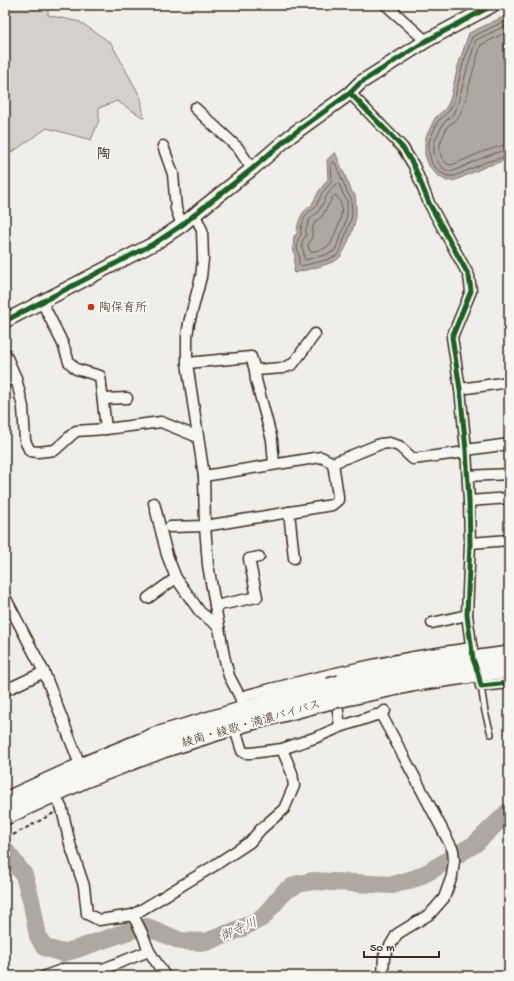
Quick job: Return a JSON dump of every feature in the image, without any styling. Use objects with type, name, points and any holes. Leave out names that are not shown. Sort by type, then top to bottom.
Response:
[{"type":"highway","name":"綾南・綾歌・満濃バイパス","points":[[5,802],[83,773],[162,749],[241,714],[335,688],[416,682],[476,667],[509,655]]},
{"type":"highway","name":"綾南・綾歌・満濃バイパス","points":[[476,667],[509,669]]},
{"type":"highway","name":"綾南・綾歌・満濃バイパス","points":[[5,816],[54,793],[83,773]]},
{"type":"street","points":[[386,5],[426,41]]},
{"type":"street","points":[[5,321],[154,243],[182,225],[290,137],[350,93],[360,83],[426,41],[493,5]]},
{"type":"street","points":[[350,93],[403,148],[414,166],[429,203],[469,276],[471,291],[452,337],[460,389],[468,476],[470,543],[468,615],[476,667]]},
{"type":"street","points":[[195,108],[238,148],[252,169]]},
{"type":"street","points":[[163,146],[173,174],[176,208],[182,225]]},
{"type":"street","points":[[195,215],[202,230],[203,259],[201,277],[189,323],[187,336],[187,363],[204,476],[205,526],[208,565],[224,656],[241,714],[242,751],[251,753],[282,749],[340,727],[383,713],[383,718],[453,850],[454,861],[452,876],[444,898],[430,914],[397,934],[384,956],[383,976]]},
{"type":"street","points":[[42,302],[63,344],[69,362],[76,369],[100,376],[106,429]]},
{"type":"street","points":[[255,370],[283,368],[292,364],[315,334]]},
{"type":"street","points":[[5,353],[16,378],[23,407],[25,440],[30,451],[38,452],[55,450],[76,431],[161,422],[198,437]]},
{"type":"street","points":[[187,363],[251,357],[272,440],[274,464]]},
{"type":"street","points":[[5,382],[16,378]]},
{"type":"street","points":[[460,389],[509,382]]},
{"type":"street","points":[[103,400],[126,398]]},
{"type":"street","points":[[333,464],[380,444],[389,443],[399,446],[413,459],[509,444]]},
{"type":"street","points":[[204,476],[320,457],[333,464]]},
{"type":"street","points":[[170,527],[205,526],[332,504],[338,500],[333,464]]},
{"type":"street","points":[[468,476],[509,474]]},
{"type":"street","points":[[469,501],[509,498]]},
{"type":"street","points":[[154,503],[167,555],[176,578],[200,612],[219,628]]},
{"type":"street","points":[[289,512],[294,558]]},
{"type":"street","points":[[470,543],[509,540]]},
{"type":"street","points":[[215,606],[257,597],[250,559],[259,557]]},
{"type":"street","points":[[148,598],[176,578]]},
{"type":"street","points":[[5,597],[44,672],[83,773]]},
{"type":"street","points":[[432,623],[468,615]]},
{"type":"street","points":[[241,714],[335,688],[401,659],[476,667],[509,683]]},
{"type":"street","points":[[5,689],[44,672]]},
{"type":"street","points":[[335,688],[340,727]]},
{"type":"street","points":[[54,793],[62,809],[70,844],[84,886],[87,914],[99,920],[137,924],[212,867],[250,842],[261,829],[284,809],[294,786],[292,773],[282,749]]},
{"type":"street","points":[[137,924],[149,951],[165,976]]},
{"type":"street","points":[[45,976],[64,969],[103,969],[149,951]]},
{"type":"lane","points":[[476,667],[491,734]]},
{"type":"path","points":[[13,835],[62,809]]},
{"type":"shaded area","points":[[5,5],[48,5],[48,15],[80,22],[111,43],[141,98],[144,118],[117,101],[99,108],[99,120],[91,140],[47,128],[5,157]]},
{"type":"water","points":[[509,14],[509,159],[487,166],[456,180],[447,181],[438,176],[429,166],[425,155],[425,139],[435,118],[446,108],[450,100],[458,66],[469,33]]},
{"type":"water","points":[[335,152],[352,192],[355,195],[356,218],[352,231],[344,251],[338,259],[294,273],[294,236],[297,234],[302,214],[311,206],[319,191],[328,179],[327,160]]},
{"type":"waterway","name":"御寺川","points":[[5,850],[24,875],[31,900],[38,936],[44,947],[62,953],[132,930],[147,927],[181,941],[206,942],[242,928],[262,918],[285,891],[298,884],[313,881],[393,885],[416,878],[475,844],[509,811]]},
{"type":"cycle path","points":[[5,321],[155,243],[182,225],[252,169],[289,137],[350,93],[360,83],[426,41],[493,5]]},
{"type":"cycle path","points":[[350,93],[403,148],[414,166],[429,203],[469,276],[471,291],[452,337],[460,389],[469,501],[470,543],[467,615],[473,659],[481,686],[509,683]]},
{"type":"place","name":"陶保育所","points":[[91,307]]},
{"type":"district","name":"陶","points":[[104,153]]}]
